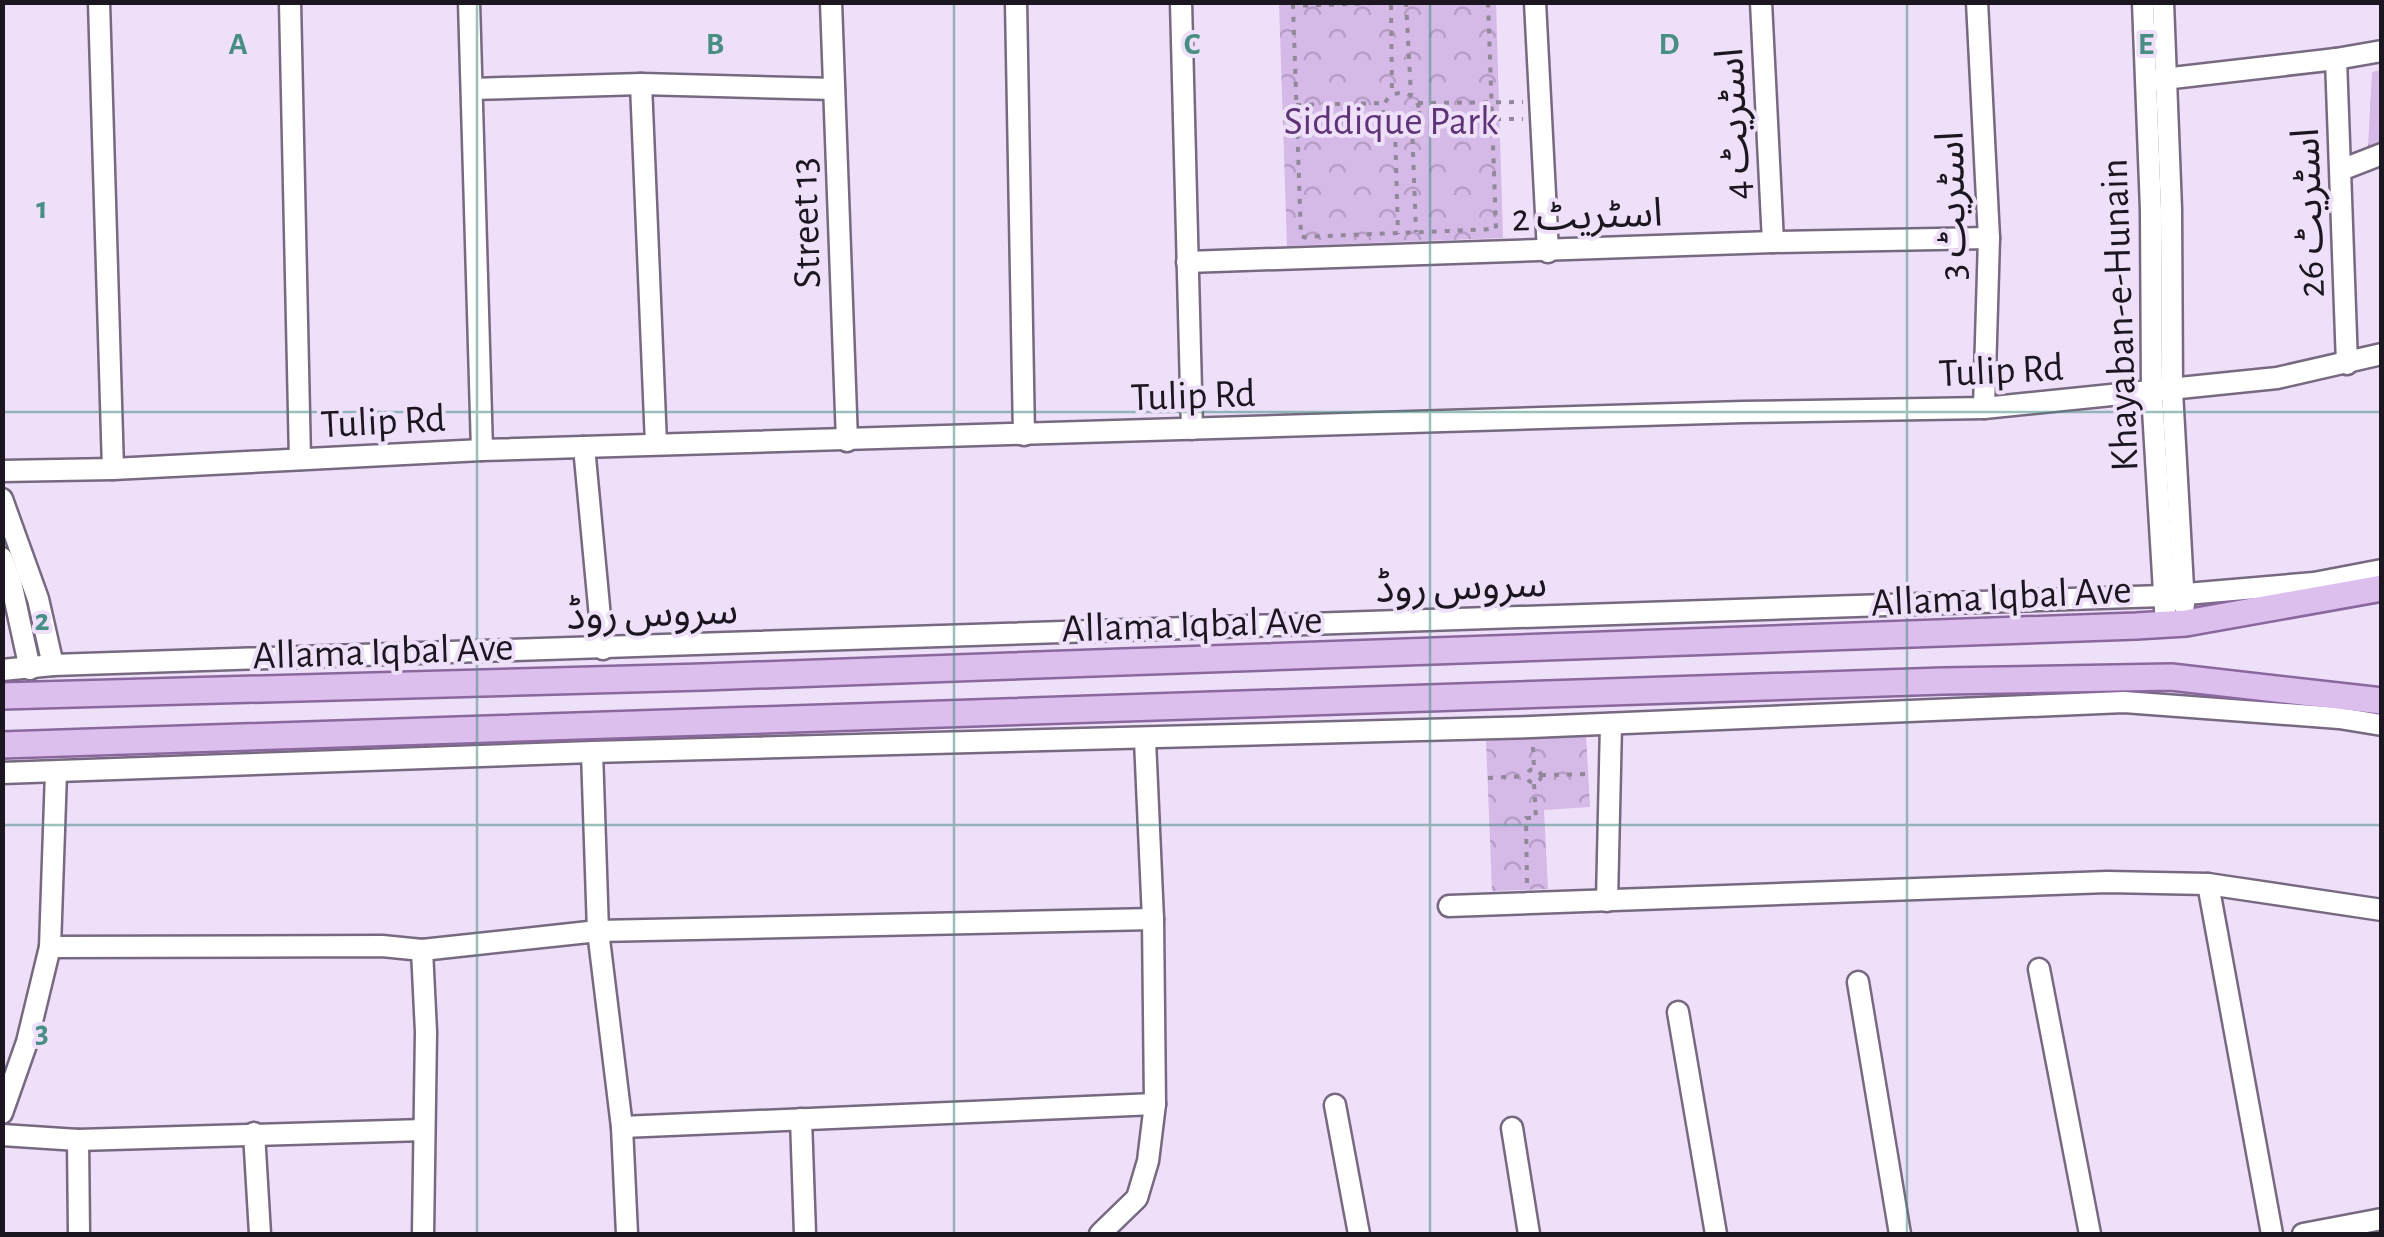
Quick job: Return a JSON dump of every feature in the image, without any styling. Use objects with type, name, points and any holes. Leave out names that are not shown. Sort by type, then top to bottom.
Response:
[{"type":"main road","name":"Allama Iqbal Ave","points":[[2,696],[723,677],[1854,639],[2176,624],[2382,588]]},
{"type":"main road","name":"Allama Iqbal Ave","points":[[2,745],[1978,680],[2171,677],[2382,700]]},
{"type":"street","points":[[99,2],[113,469]]},
{"type":"street","points":[[290,2],[300,460]]},
{"type":"street","points":[[469,2],[482,450]]},
{"type":"street","name":"Street 13","points":[[831,2],[846,441]]},
{"type":"street","points":[[1016,2],[1024,435]]},
{"type":"street","points":[[1182,2],[1192,430]]},
{"type":"street","points":[[1535,2],[1548,252]]},
{"type":"street","name":"اسٹریٹ 4","points":[[1762,2],[1772,242]]},
{"type":"street","name":"اسٹریٹ 3","points":[[1977,2],[1988,238],[1984,408]]},
{"type":"street","name":"Khayaban-e-Hunain","points":[[2143,2],[2155,80]]},
{"type":"street","name":"Khayaban-e-Hunain","points":[[2163,2],[2155,80],[2151,210],[2176,624]]},
{"type":"street","points":[[2155,80],[2336,60],[2382,51]]},
{"type":"street","name":"اسٹریٹ 26","points":[[2336,60],[2346,364]]},
{"type":"street","points":[[472,89],[641,84],[834,89]]},
{"type":"street","points":[[641,84],[656,444]]},
{"type":"street","points":[[2341,170],[2382,154]]},
{"type":"street","name":"اسٹریٹ 2","points":[[1187,262],[1988,238]]},
{"type":"street","name":"Tulip Rd","points":[[2,471],[656,444],[1984,408],[2277,378],[2382,354]]},
{"type":"street","points":[[584,447],[603,649]]},
{"type":"street","points":[[2,499],[38,599],[53,666]]},
{"type":"street","points":[[2,558],[30,669]]},
{"type":"street","name":"سروس روڈ","points":[[2,670],[2173,595],[2314,583],[2382,570]]},
{"type":"street","points":[[2,773],[592,752],[1145,740],[2124,702],[2382,724]]},
{"type":"street","points":[[1607,901],[1611,724]]},
{"type":"street","points":[[1100,1234],[1137,1198],[1148,1161],[1155,1104],[1153,918],[1145,740]]},
{"type":"street","points":[[592,752],[598,931],[622,1127],[627,1234]]},
{"type":"street","points":[[2,1113],[27,1042],[50,947],[56,772]]},
{"type":"street","points":[[1449,906],[2107,882],[2208,884],[2382,910]]},
{"type":"street","points":[[2208,884],[2272,1234]]},
{"type":"street","points":[[50,947],[382,946],[422,950],[598,931],[1153,918]]},
{"type":"street","points":[[422,950],[426,1032],[424,1234]]},
{"type":"street","points":[[2039,968],[2090,1234]]},
{"type":"street","points":[[1858,982],[1900,1234]]},
{"type":"street","points":[[1678,1012],[1716,1234]]},
{"type":"street","points":[[622,1127],[1155,1104]]},
{"type":"street","points":[[1335,1105],[1359,1234]]},
{"type":"street","points":[[801,1119],[805,1234]]},
{"type":"street","points":[[1512,1128],[1529,1234]]},
{"type":"street","points":[[2,1135],[78,1140],[424,1130]]},
{"type":"street","points":[[254,1133],[260,1234]]},
{"type":"street","points":[[78,1140],[79,1234]]},
{"type":"street","points":[[2303,1234],[2351,1230],[2382,1219]]},
{"type":"path","points":[[1298,125],[1386,121],[1395,128],[1412,126],[1418,119],[1418,103],[1411,95],[1403,2],[1293,6],[1301,237],[1496,229],[1488,2]]},
{"type":"path","points":[[1390,3],[1392,96]]},
{"type":"path","points":[[1296,106],[1385,103],[1392,96],[1411,95]]},
{"type":"path","points":[[1418,103],[1492,102],[1540,111]]},
{"type":"path","points":[[1385,103],[1386,121]]},
{"type":"path","points":[[1418,119],[1492,118],[1540,111]]},
{"type":"path","points":[[1408,255],[1416,232],[1412,126]]},
{"type":"path","points":[[1395,128],[1398,233],[1408,255]]},
{"type":"path","points":[[1488,778],[1527,776],[1534,769],[1541,775],[1610,774]]},
{"type":"path","points":[[1534,783],[1541,775]]},
{"type":"path","points":[[1527,776],[1534,783],[1536,818],[1526,818],[1527,904]]},
{"type":"green space","name":"Siddique Park","points":[[1279,3],[1496,3],[1503,238],[1287,246]]},
{"type":"green space","points":[[2381,70],[2381,143],[2368,147],[2372,72]]},
{"type":"green space","points":[[1586,735],[1590,807],[1544,810],[1548,889],[1492,891],[1486,740]]}]
